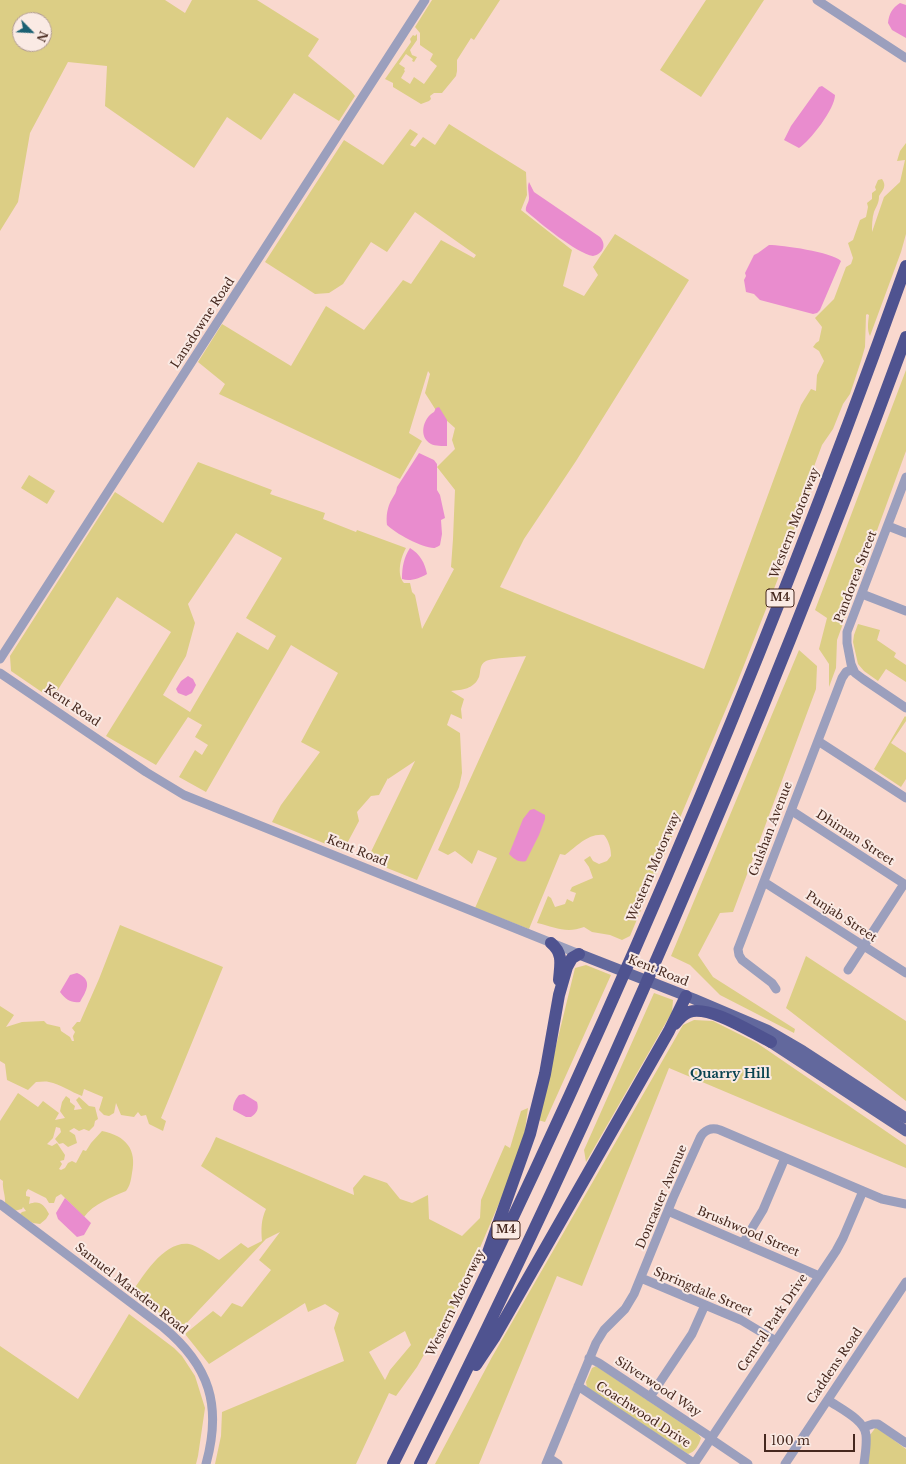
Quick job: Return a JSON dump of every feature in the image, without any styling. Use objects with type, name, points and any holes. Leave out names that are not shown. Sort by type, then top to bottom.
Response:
[{"type":"highway","name":"Western Motorway","points":[[393,1464],[467,1314],[597,1035],[688,825],[783,592],[859,394],[906,266]]},
{"type":"highway","name":"M4","points":[[420,1464],[527,1246],[637,1004],[690,882],[801,612],[906,337]]},
{"type":"highway","points":[[551,943],[560,954],[559,995]]},
{"type":"highway","points":[[467,1314],[496,1227],[519,1168],[530,1134],[544,1074],[559,995],[570,962],[572,958],[579,954]]},
{"type":"highway","points":[[448,1409],[494,1338],[669,1031],[686,996]]},
{"type":"highway","points":[[669,1031],[684,1015],[690,1012],[701,1012],[720,1016],[771,1042]]},
{"type":"main road","name":"Kent Road","points":[[579,954],[751,1022],[784,1039],[823,1063],[906,1118]]},
{"type":"main road","name":"Kent Road","points":[[725,1012],[906,1131]]},
{"type":"street","name":"Lansdowne Road","points":[[0,659],[426,0]]},
{"type":"street","points":[[817,0],[906,58]]},
{"type":"street","name":"Pandorea Street","points":[[853,668],[846,636],[906,477]]},
{"type":"street","points":[[888,526],[906,533]]},
{"type":"street","points":[[862,594],[906,611]]},
{"type":"street","points":[[853,668],[860,678],[906,708]]},
{"type":"street","name":"Gulshan Avenue","points":[[776,989],[772,982],[742,960],[738,953],[739,947],[842,678],[846,672],[853,668]]},
{"type":"street","name":"Kent Road","points":[[0,673],[146,772],[184,795],[579,954]]},
{"type":"street","points":[[818,741],[906,798]]},
{"type":"street","name":"Dhiman Street","points":[[792,811],[905,885]]},
{"type":"street","name":"Punjab Street","points":[[764,882],[906,973]]},
{"type":"street","points":[[848,970],[905,885]]},
{"type":"street","name":"Doncaster Avenue","points":[[547,1461],[599,1337],[628,1304],[641,1278],[668,1211],[703,1133],[708,1130],[720,1130],[882,1199],[906,1204]]},
{"type":"street","points":[[743,1243],[763,1210],[785,1158]]},
{"type":"street","name":"Central Park Drive","points":[[695,1464],[840,1243],[863,1191]]},
{"type":"street","name":"Samuel Marsden Road","points":[[0,1204],[163,1327],[189,1352],[202,1373],[208,1387],[212,1404],[212,1433],[206,1464]]},
{"type":"street","name":"Brushwood Street","points":[[668,1211],[819,1276]]},
{"type":"street","name":"Springdale Street","points":[[641,1278],[747,1322],[776,1341]]},
{"type":"street","name":"Caddens Road","points":[[785,1464],[906,1282]]},
{"type":"street","points":[[650,1397],[690,1338],[705,1305]]},
{"type":"street","name":"Silverwood Way","points":[[590,1358],[748,1464]]},
{"type":"street","name":"Coachwood Drive","points":[[578,1386],[695,1464]]},
{"type":"street","points":[[828,1400],[858,1421],[864,1427],[866,1436],[864,1464]]},
{"type":"street","points":[[864,1427],[878,1424],[905,1440]]},
{"type":"street","points":[[547,1461],[558,1464]]},
{"type":"shaded area","points":[[0,0],[165,0],[185,13],[192,0],[257,0],[319,39],[308,56],[351,91],[355,96],[339,121],[294,93],[261,140],[227,117],[194,168],[105,106],[107,66],[68,62],[30,133],[18,202],[0,231]]},
{"type":"shaded area","points":[[432,0],[500,0],[474,40],[471,38],[457,60],[456,76],[442,93],[434,93],[430,96],[431,99],[429,101],[421,104],[393,87],[393,83],[385,79],[411,42],[410,39],[413,35],[415,36],[417,34],[417,40],[410,50],[412,55],[417,57],[414,62],[412,61],[413,59],[406,54],[399,64],[405,68],[401,78],[410,84],[414,77],[424,84],[437,66],[430,60],[433,54],[420,45],[420,33],[415,27]]},
{"type":"shaded area","points":[[706,0],[764,0],[701,97],[660,70]]},
{"type":"shaded area","points":[[900,3],[906,5],[906,38],[892,30],[888,23],[891,12]]},
{"type":"shaded area","points":[[822,86],[835,95],[834,101],[827,116],[809,139],[799,148],[784,140],[791,126],[819,87]]},
{"type":"shaded area","points":[[449,124],[526,172],[527,195],[521,210],[572,250],[563,286],[584,296],[598,275],[593,267],[615,234],[689,280],[576,461],[524,539],[500,587],[704,669],[801,405],[811,389],[816,391],[817,375],[824,361],[819,351],[813,347],[819,341],[822,327],[815,318],[834,299],[846,267],[851,264],[853,258],[848,243],[853,240],[860,220],[866,217],[868,207],[867,203],[872,199],[872,193],[876,190],[875,187],[878,180],[882,179],[884,186],[873,214],[872,232],[884,197],[900,182],[905,160],[897,161],[900,151],[906,143],[906,234],[901,252],[870,336],[868,329],[869,315],[866,315],[865,347],[850,394],[843,404],[833,429],[822,445],[809,480],[812,485],[788,545],[790,548],[737,683],[630,936],[622,940],[610,935],[592,932],[584,927],[566,930],[537,923],[548,896],[551,898],[555,907],[565,904],[567,899],[573,902],[576,893],[570,891],[572,887],[593,878],[589,867],[584,860],[590,856],[593,861],[599,864],[607,861],[611,856],[609,845],[604,835],[588,838],[565,855],[560,854],[529,929],[475,908],[497,858],[478,850],[472,864],[455,851],[448,855],[438,850],[526,656],[499,658],[486,661],[481,666],[479,677],[474,684],[463,689],[451,691],[464,699],[461,709],[462,719],[451,714],[447,725],[460,733],[462,773],[459,787],[417,880],[367,860],[415,761],[388,778],[379,795],[371,796],[357,812],[359,821],[343,851],[272,822],[281,805],[320,752],[301,742],[338,673],[291,645],[206,792],[179,777],[195,750],[202,755],[208,745],[195,737],[202,725],[188,717],[156,765],[106,736],[171,632],[117,597],[52,699],[11,671],[10,656],[115,492],[163,523],[198,462],[272,490],[270,494],[325,513],[323,519],[356,532],[357,530],[406,548],[402,556],[400,575],[404,583],[410,583],[412,592],[415,595],[422,629],[454,569],[451,567],[455,490],[437,467],[455,449],[452,440],[455,428],[437,412],[425,393],[430,374],[428,371],[409,433],[422,441],[400,479],[219,394],[225,384],[198,362],[222,324],[291,366],[326,306],[364,330],[403,280],[411,284],[441,240],[474,258],[476,255],[415,212],[387,252],[371,242],[343,284],[329,293],[315,294],[265,262],[344,140],[383,165],[410,129],[418,134],[410,145],[415,147],[423,137],[435,145]],"holes":[[[236,533],[282,558],[246,618],[276,636],[268,650],[237,632],[190,712],[163,695],[186,656],[195,623],[188,604]]]},
{"type":"shaded area","points":[[529,182],[534,192],[600,237],[603,243],[603,249],[593,256],[586,254],[558,237],[526,211],[529,200]]},
{"type":"shaded area","points":[[769,245],[818,252],[841,261],[820,310],[817,313],[813,314],[760,300],[754,294],[746,292],[744,280],[746,276],[745,273],[754,255]]},
{"type":"shaded area","points":[[906,370],[906,451],[837,640],[836,668],[829,687],[829,664],[819,649],[827,618],[815,610]]},
{"type":"shaded area","points":[[439,407],[447,420],[447,446],[437,446],[431,444],[424,437],[423,432],[427,419],[436,408]]},
{"type":"shaded area","points":[[419,453],[434,460],[437,464],[437,490],[440,495],[445,518],[441,520],[442,534],[440,545],[434,548],[423,546],[409,540],[387,525],[387,515],[390,502],[397,487]]},
{"type":"shaded area","points":[[29,475],[55,491],[47,504],[21,488]]},
{"type":"shaded area","points":[[410,548],[422,559],[427,574],[415,579],[405,580],[402,579],[403,566]]},
{"type":"shaded area","points":[[858,624],[880,630],[877,640],[896,653],[894,657],[906,665],[906,682],[886,669],[878,681],[864,671],[858,664],[853,642]]},
{"type":"shaded area","points":[[799,650],[817,666],[816,689],[733,912],[720,913],[698,955],[713,977],[795,1029],[794,1033],[720,995],[690,965],[671,956]]},
{"type":"shaded area","points":[[188,676],[193,679],[196,685],[192,693],[186,696],[178,693],[176,689],[181,681]]},
{"type":"shaded area","points":[[905,716],[906,721],[891,743],[906,753],[906,779],[901,787],[874,769]]},
{"type":"shaded area","points":[[534,809],[545,815],[545,819],[526,861],[519,861],[509,854],[523,819],[530,810]]},
{"type":"shaded area","points":[[120,925],[223,967],[161,1118],[166,1121],[163,1131],[149,1124],[146,1115],[141,1116],[138,1112],[134,1117],[121,1115],[116,1103],[114,1113],[109,1116],[104,1115],[99,1110],[103,1097],[84,1089],[82,1096],[57,1084],[49,1082],[36,1082],[28,1090],[7,1080],[5,1064],[0,1061],[0,1006],[14,1015],[6,1027],[22,1022],[44,1021],[47,1024],[60,1027],[61,1031],[70,1037],[72,1041],[74,1041],[73,1036],[75,1032],[72,1028],[77,1022],[80,1022]]},
{"type":"shaded area","points":[[806,956],[906,1021],[906,1101],[786,1008]]},
{"type":"shaded area","points":[[586,965],[611,975],[545,1122],[538,1120],[575,968]]},
{"type":"shaded area","points":[[77,973],[85,979],[87,986],[80,1002],[74,1002],[64,997],[60,992],[70,975]]},
{"type":"shaded area","points":[[654,993],[673,1000],[672,1012],[586,1162],[584,1150]]},
{"type":"shaded area","points":[[694,1020],[713,1021],[757,1043],[906,1145],[906,1168],[669,1068],[582,1286],[557,1276],[479,1464],[435,1464],[492,1357],[683,1025]]},
{"type":"shaded area","points":[[18,1093],[38,1107],[43,1101],[59,1113],[55,1120],[65,1118],[60,1111],[62,1102],[66,1096],[75,1106],[74,1110],[82,1109],[76,1100],[79,1097],[89,1106],[95,1107],[98,1119],[89,1131],[84,1129],[79,1131],[74,1128],[69,1131],[75,1135],[77,1143],[68,1147],[63,1143],[59,1144],[55,1139],[61,1132],[60,1128],[56,1127],[53,1138],[47,1144],[52,1146],[57,1143],[65,1155],[64,1160],[60,1161],[62,1164],[59,1169],[61,1170],[72,1161],[76,1163],[83,1150],[86,1151],[102,1131],[118,1136],[128,1145],[133,1157],[131,1178],[126,1191],[109,1198],[92,1208],[84,1217],[61,1194],[56,1197],[54,1203],[49,1203],[46,1198],[28,1189],[26,1196],[30,1197],[29,1204],[36,1202],[41,1204],[49,1214],[40,1224],[33,1223],[19,1215],[26,1211],[23,1207],[22,1209],[14,1211],[5,1204],[3,1181],[0,1179],[0,1121]]},
{"type":"shaded area","points":[[244,1094],[257,1102],[257,1111],[251,1117],[246,1117],[233,1110],[235,1100],[239,1095]]},
{"type":"shaded area","points":[[528,1108],[524,1138],[506,1187],[452,1313],[434,1337],[417,1367],[396,1396],[389,1393],[356,1464],[215,1464],[221,1436],[222,1412],[344,1361],[334,1328],[339,1313],[325,1304],[308,1312],[305,1303],[209,1364],[185,1334],[213,1311],[221,1317],[232,1303],[242,1307],[271,1270],[259,1260],[280,1232],[266,1239],[181,1329],[132,1292],[156,1260],[171,1248],[189,1244],[219,1260],[241,1243],[248,1248],[262,1241],[263,1217],[266,1209],[201,1166],[216,1137],[354,1195],[353,1188],[364,1175],[387,1183],[400,1199],[412,1203],[428,1195],[429,1219],[462,1236],[480,1218],[481,1200],[505,1145],[510,1148],[521,1111]],"holes":[[[405,1331],[411,1345],[390,1370],[385,1380],[369,1352]]]},
{"type":"shaded area","points":[[65,1198],[91,1223],[84,1235],[77,1237],[58,1219],[56,1213]]},
{"type":"shaded area","points":[[129,1314],[174,1348],[182,1356],[195,1376],[205,1408],[196,1464],[0,1464],[0,1346],[78,1399]]},
{"type":"shaded area","points":[[596,1366],[698,1434],[701,1438],[693,1452],[688,1454],[587,1388],[586,1382],[592,1368]]},
{"type":"shaded area","points":[[876,1427],[906,1449],[906,1464],[868,1464],[870,1435]]},
{"type":"district","name":"Quarry Hill","points":[[730,1074]]}]
